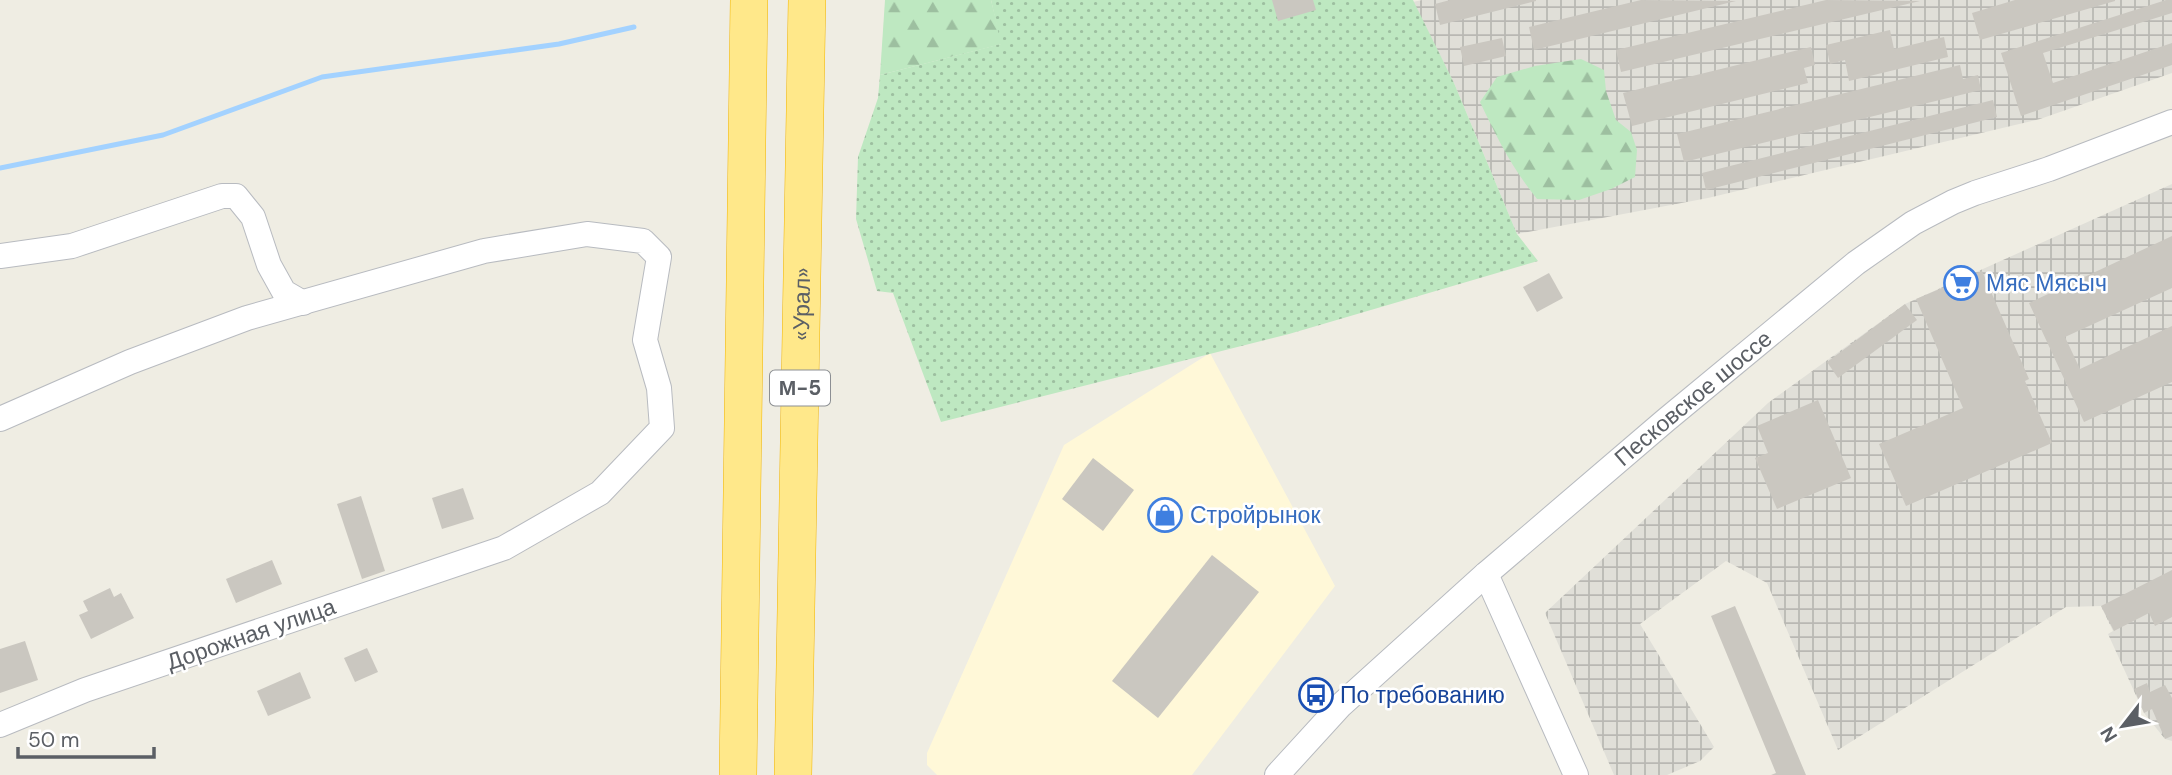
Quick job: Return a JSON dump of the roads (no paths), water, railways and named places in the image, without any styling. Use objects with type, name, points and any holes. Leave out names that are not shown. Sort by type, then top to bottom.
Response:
[{"type":"highway","name":"М-5","points":[[738,775],[749,0]]},
{"type":"highway","name":"«Урал»","points":[[793,775],[807,0]]},
{"type":"street","name":"Песковское шоссе","points":[[1277,775],[1341,705],[1486,574],[1856,263],[1913,223],[1975,193],[2049,169],[2172,122]]},
{"type":"street","points":[[0,256],[72,246],[222,195],[236,196],[253,217],[270,265],[284,292],[303,303]]},
{"type":"street","name":"Дорожная улица","points":[[0,725],[85,690],[504,548],[600,494],[662,428],[659,387],[645,340],[659,257],[643,241],[587,234],[484,251],[303,303]]},
{"type":"street","points":[[0,419],[130,362],[247,318],[303,303]]},
{"type":"street","points":[[1486,574],[1576,775]]},
{"type":"waterway","points":[[0,168],[163,135],[322,77],[559,44],[634,27]]},
{"type":"place","name":"Мяс Мясыч","points":[[1961,283]]},
{"type":"place","name":"Стройрынок","points":[[1165,515]]},
{"type":"place","name":"По требованию","points":[[1316,695]]}]
